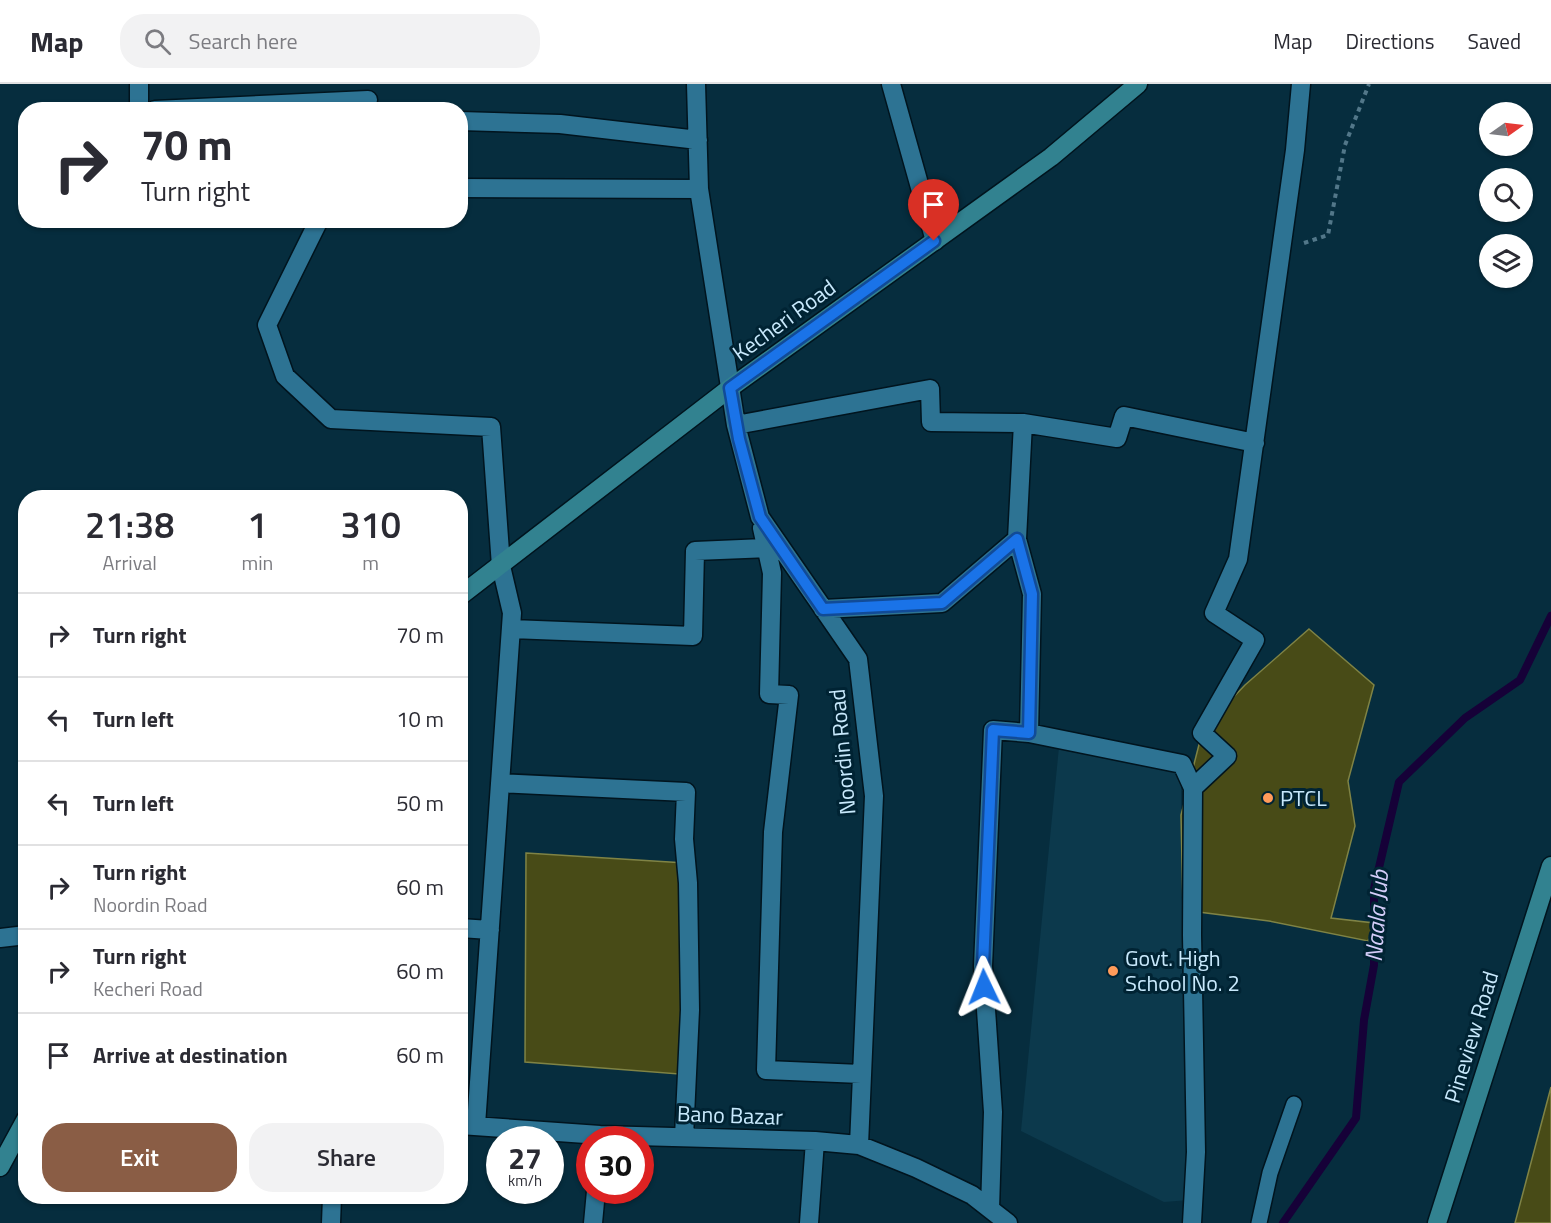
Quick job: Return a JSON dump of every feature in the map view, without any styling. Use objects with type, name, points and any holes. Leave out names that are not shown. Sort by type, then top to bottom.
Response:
[{"type":"street","points":[[139,102],[140,84]]},
{"type":"street","name":"Noordin Road","points":[[696,84],[699,189],[736,425],[760,517],[858,659],[874,796],[859,1145]]},
{"type":"street","points":[[891,84],[934,241]]},
{"type":"street","points":[[1192,788],[1227,756],[1202,733],[1255,640],[1214,613],[1238,559],[1295,150],[1301,84]]},
{"type":"street","name":"Kecheri Road","points":[[468,590],[730,388],[1051,157],[1133,85]]},
{"type":"street","points":[[297,102],[368,98]]},
{"type":"street","points":[[468,121],[560,124],[698,140]]},
{"type":"street","points":[[468,188],[699,189]]},
{"type":"street","points":[[315,228],[267,325],[285,376],[331,419],[491,427],[501,566],[512,613],[490,930],[468,1125]]},
{"type":"street","points":[[736,425],[930,389],[931,422],[1023,423],[1117,438],[1124,416],[1255,442]]},
{"type":"street","points":[[1023,423],[1017,539],[1032,594],[1029,733]]},
{"type":"street","points":[[760,517],[772,573],[769,694],[789,695],[773,832],[766,1070],[861,1074]]},
{"type":"street","points":[[823,609],[942,603],[1017,539]]},
{"type":"street","points":[[511,629],[693,636],[695,550],[767,548]]},
{"type":"street","points":[[990,1209],[993,1112],[983,966],[993,730],[1029,733],[1182,764],[1192,788],[1196,1152],[1192,1223]]},
{"type":"street","points":[[500,783],[686,792],[684,839],[688,883],[690,1010],[684,1137]]},
{"type":"street","name":"Pineview Road","points":[[1437,1223],[1551,866]]},
{"type":"street","points":[[468,929],[490,930]]},
{"type":"street","points":[[0,938],[18,936]]},
{"type":"street","name":"Bano Bazar","points":[[468,1125],[576,1136]]},
{"type":"street","points":[[0,1167],[18,1134]]},
{"type":"street","name":"Bano Bazar","points":[[654,1137],[815,1141],[859,1145],[916,1168],[972,1195],[1008,1223]]},
{"type":"street","points":[[809,1223],[815,1141]]},
{"type":"street","points":[[331,1223],[332,1204]]},
{"type":"street","points":[[593,1223],[595,1204]]},
{"type":"lane","points":[[1259,1223],[1270,1173],[1294,1104]]},
{"type":"path","points":[[1281,251],[1328,235],[1345,145],[1370,84]]},
{"type":"shaded area","name":"Govt. High School No. 2","points":[[1059,747],[1181,770],[1181,890],[1194,1033],[1189,1200],[1164,1202],[1021,1131]]},
{"type":"building","name":"PTCL","points":[[1309,629],[1374,685],[1348,781],[1355,826],[1331,918],[1374,923],[1368,941],[1269,921],[1183,910],[1181,815],[1203,729],[1245,685]]},
{"type":"building","points":[[526,853],[685,863],[679,1074],[525,1062]]},
{"type":"building","points":[[1551,1087],[1551,1223],[1515,1223]]},
{"type":"waterway","name":"Naala Jub","points":[[1283,1223],[1356,1118],[1364,1020],[1374,965],[1374,889],[1399,782],[1465,718],[1520,680],[1551,616]]},
{"type":"place","name":"PTCL","points":[[1268,798]]},
{"type":"place","name":"Govt. High School No. 2","points":[[1113,971]]},
{"type":"route","points":[[934,241],[730,388],[739,439],[760,517],[823,609],[942,603],[1017,539],[1032,594],[1029,733],[993,730],[984,987]]}]
